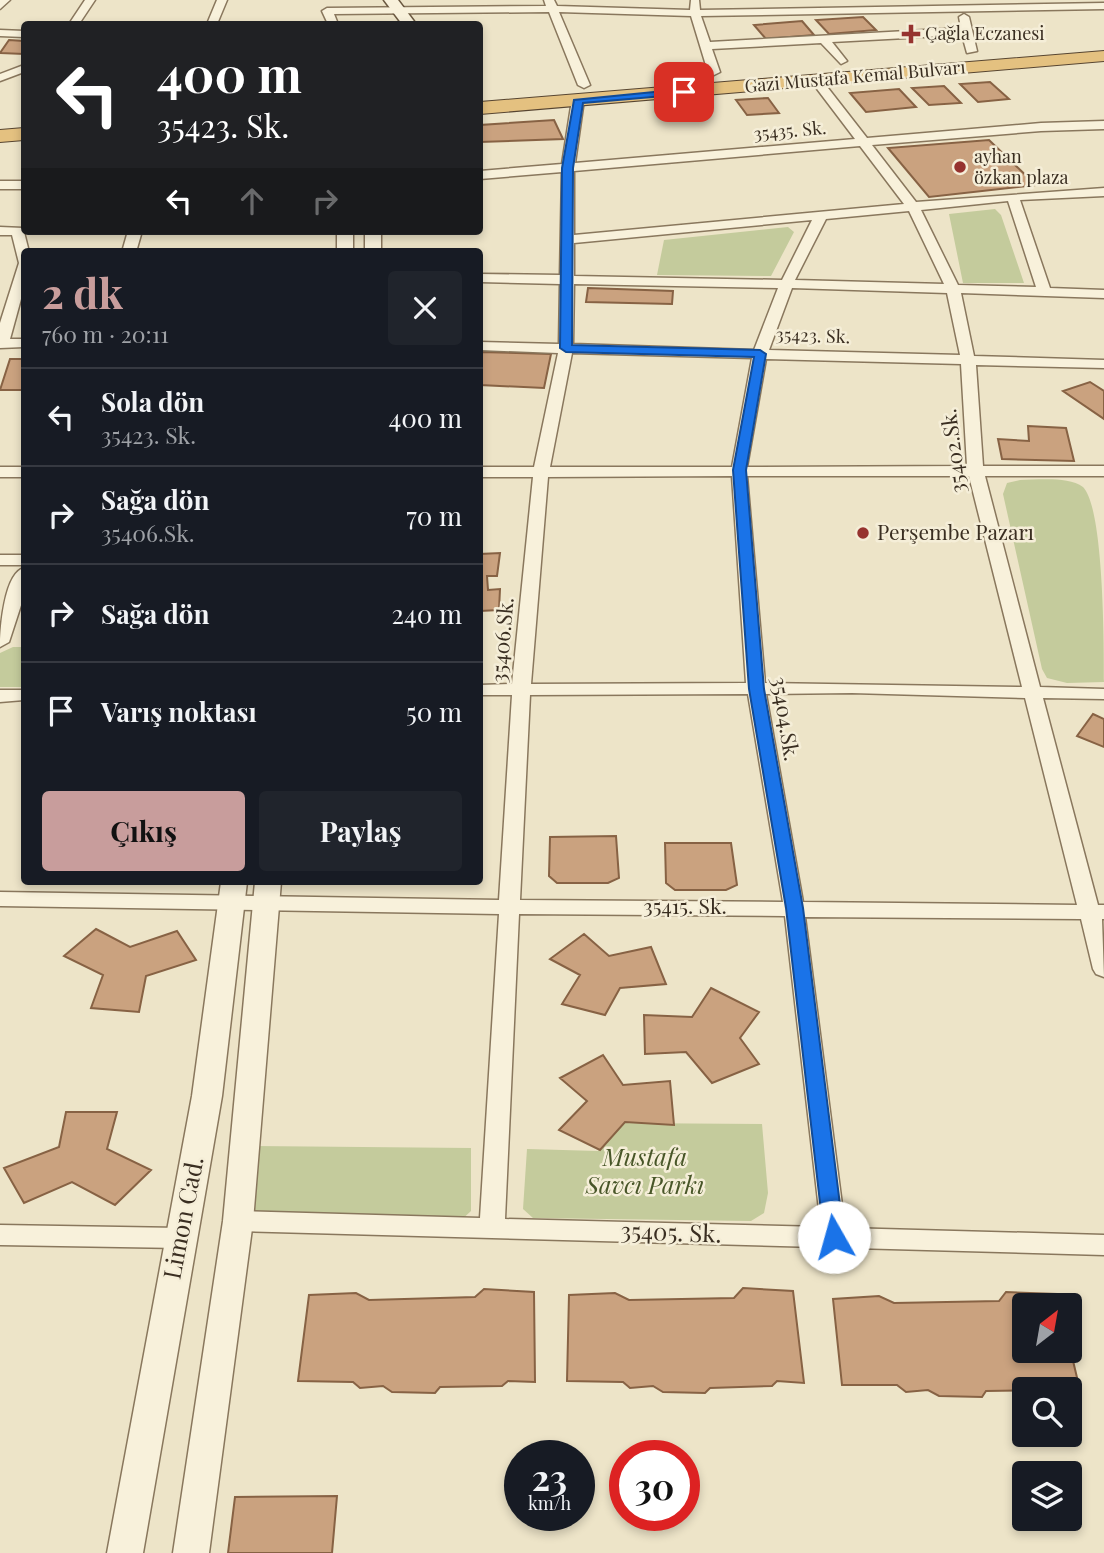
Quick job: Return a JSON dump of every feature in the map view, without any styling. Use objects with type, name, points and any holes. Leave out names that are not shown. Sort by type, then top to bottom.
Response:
[{"type":"highway","name":"Gazi Mustafa Kemal Bulvarı","points":[[483,108],[714,72],[971,51],[1104,44]]},
{"type":"highway","name":"Gazi Mustafa Kemal Bulvarı","points":[[483,93],[581,92],[817,80],[1104,56]]},
{"type":"highway","points":[[0,136],[21,134]]},
{"type":"highway","points":[[0,147],[21,145]]},
{"type":"street","points":[[0,6],[5,0]]},
{"type":"street","points":[[76,21],[90,0]]},
{"type":"street","points":[[213,21],[222,0]]},
{"type":"street","points":[[695,0],[695,13],[714,72]]},
{"type":"street","points":[[552,4],[581,92]]},
{"type":"street","points":[[332,21],[327,11],[400,12],[552,4],[695,13],[824,6],[1104,5]]},
{"type":"street","points":[[962,5],[971,51]]},
{"type":"street","points":[[705,46],[967,30]]},
{"type":"street","points":[[0,33],[21,34]]},
{"type":"street","points":[[824,39],[841,61]]},
{"type":"street","points":[[0,78],[21,69]]},
{"type":"street","name":"35402.Sk.","points":[[817,80],[861,142],[914,208],[953,289],[968,360],[975,470],[1034,694],[1096,911],[1104,969]]},
{"type":"street","name":"35406.Sk.","points":[[492,1228],[522,690],[541,471],[566,348],[568,168],[581,92]]},
{"type":"street","name":"35435. Sk.","points":[[483,175],[1041,127],[1104,125]]},
{"type":"street","points":[[0,186],[21,185]]},
{"type":"street","points":[[568,240],[820,218],[1013,197],[1104,192]]},
{"type":"street","points":[[1013,197],[1044,292]]},
{"type":"street","name":"35404.Sk.","points":[[820,218],[787,283],[760,354],[739,470],[756,689],[794,908],[834,1237]]},
{"type":"street","points":[[0,231],[18,231],[21,248]]},
{"type":"street","points":[[21,276],[0,344],[21,343]]},
{"type":"street","points":[[483,278],[787,283],[1104,294]]},
{"type":"street","name":"35423. Sk.","points":[[483,346],[1104,364]]},
{"type":"street","points":[[483,472],[1101,471],[1104,490]]},
{"type":"street","points":[[0,472],[21,472]]},
{"type":"street","points":[[0,560],[21,560]]},
{"type":"street","points":[[0,642],[21,582]]},
{"type":"street","points":[[483,690],[756,689],[1104,694]]},
{"type":"street","points":[[0,696],[21,695]]},
{"type":"street","name":"35415. Sk.","points":[[0,899],[232,893],[511,906],[1096,911]]},
{"type":"street","name":"Limon Cad.","points":[[125,1553],[207,1096],[232,893]]},
{"type":"street","points":[[191,1553],[238,1221],[267,894]]},
{"type":"street","name":"35405. Sk.","points":[[238,1221],[1104,1245]]},
{"type":"street","points":[[0,1235],[180,1238]]},
{"type":"green space","points":[[995,209],[1001,215],[1024,283],[963,283],[949,214]]},
{"type":"green space","points":[[788,227],[794,232],[771,276],[657,275],[664,240]]},
{"type":"green space","points":[[1020,480],[1069,481],[1083,487],[1090,500],[1099,548],[1104,682],[1067,683],[1047,678],[1042,669],[1003,494],[1007,483]]},
{"type":"green space","points":[[13,647],[21,647],[21,687],[0,687],[0,653]]},
{"type":"green space","name":"Mustafa Savcı Parkı","points":[[617,1123],[762,1124],[768,1193],[764,1213],[751,1221],[533,1218],[523,1209],[527,1149],[598,1151]]},
{"type":"green space","points":[[254,1146],[471,1148],[471,1211],[458,1223],[248,1212]]},
{"type":"building","points":[[863,17],[876,30],[829,34],[816,20]]},
{"type":"building","points":[[802,21],[814,35],[766,39],[754,25]]},
{"type":"building","points":[[9,40],[21,41],[21,54],[0,53]]},
{"type":"building","points":[[990,82],[1009,99],[978,102],[960,84]]},
{"type":"building","points":[[944,86],[961,103],[929,105],[912,88]]},
{"type":"building","points":[[899,89],[916,107],[866,112],[850,93]]},
{"type":"building","points":[[768,98],[779,113],[747,115],[736,100]]},
{"type":"building","points":[[554,120],[563,139],[483,142],[483,125]]},
{"type":"building","name":"ayhan özkan plaza","points":[[989,140],[1036,185],[929,197],[888,148]]},
{"type":"building","points":[[588,288],[673,291],[672,304],[586,302]]},
{"type":"building","points":[[483,352],[551,354],[544,388],[483,385]]},
{"type":"building","points":[[10,359],[21,359],[21,390],[0,390]]},
{"type":"building","points":[[1090,382],[1104,391],[1104,419],[1063,391]]},
{"type":"building","points":[[1028,426],[1066,428],[1074,461],[1002,459],[998,439],[1029,441]]},
{"type":"building","points":[[500,553],[497,576],[487,576],[488,590],[500,589],[499,610],[483,611],[483,554]]},
{"type":"building","points":[[1093,714],[1104,719],[1104,747],[1077,736]]},
{"type":"building","points":[[616,836],[619,878],[608,883],[557,883],[549,876],[550,837]]},
{"type":"building","points":[[665,843],[731,843],[737,885],[726,890],[675,890],[666,883]]},
{"type":"building","points":[[96,929],[130,947],[177,931],[196,960],[146,976],[139,1012],[91,1008],[103,975],[64,956]]},
{"type":"building","points":[[584,934],[609,956],[651,947],[666,984],[620,988],[605,1015],[562,1004],[580,975],[550,959]]},
{"type":"building","points":[[711,988],[759,1012],[740,1038],[759,1064],[712,1083],[686,1052],[645,1054],[644,1015],[692,1017]]},
{"type":"building","points":[[603,1055],[623,1085],[670,1081],[674,1125],[625,1122],[600,1150],[559,1130],[587,1101],[560,1078]]},
{"type":"building","points":[[66,1112],[117,1112],[107,1149],[151,1170],[115,1205],[72,1182],[24,1203],[4,1168],[59,1147]]},
{"type":"building","points":[[743,1288],[793,1291],[804,1383],[777,1381],[772,1386],[710,1388],[705,1393],[663,1392],[653,1386],[630,1388],[623,1382],[567,1381],[569,1295],[615,1293],[629,1300],[734,1298]]},
{"type":"building","points":[[484,1289],[534,1292],[535,1382],[508,1381],[502,1386],[440,1387],[435,1393],[392,1392],[383,1386],[360,1388],[353,1382],[298,1381],[309,1295],[356,1293],[369,1300],[475,1297]]},
{"type":"building","points":[[1006,1292],[1032,1293],[1012,1293],[1012,1363],[1074,1363],[1077,1377],[1012,1377],[1012,1391],[986,1391],[982,1397],[939,1396],[928,1390],[906,1392],[897,1385],[842,1385],[833,1299],[879,1296],[894,1303],[999,1301]]},
{"type":"building","points":[[337,1496],[332,1553],[228,1553],[235,1497]]},
{"type":"place","name":"Çağla Eczanesi","points":[[911,34]]},
{"type":"place","name":"ayhan özkan plaza","points":[[960,167]]},
{"type":"place","name":"Perşembe Pazarı","points":[[863,533]]},
{"type":"route","points":[[684,92],[578,100],[568,168],[566,348],[760,354],[739,470],[756,689],[794,908],[834,1237]]}]
